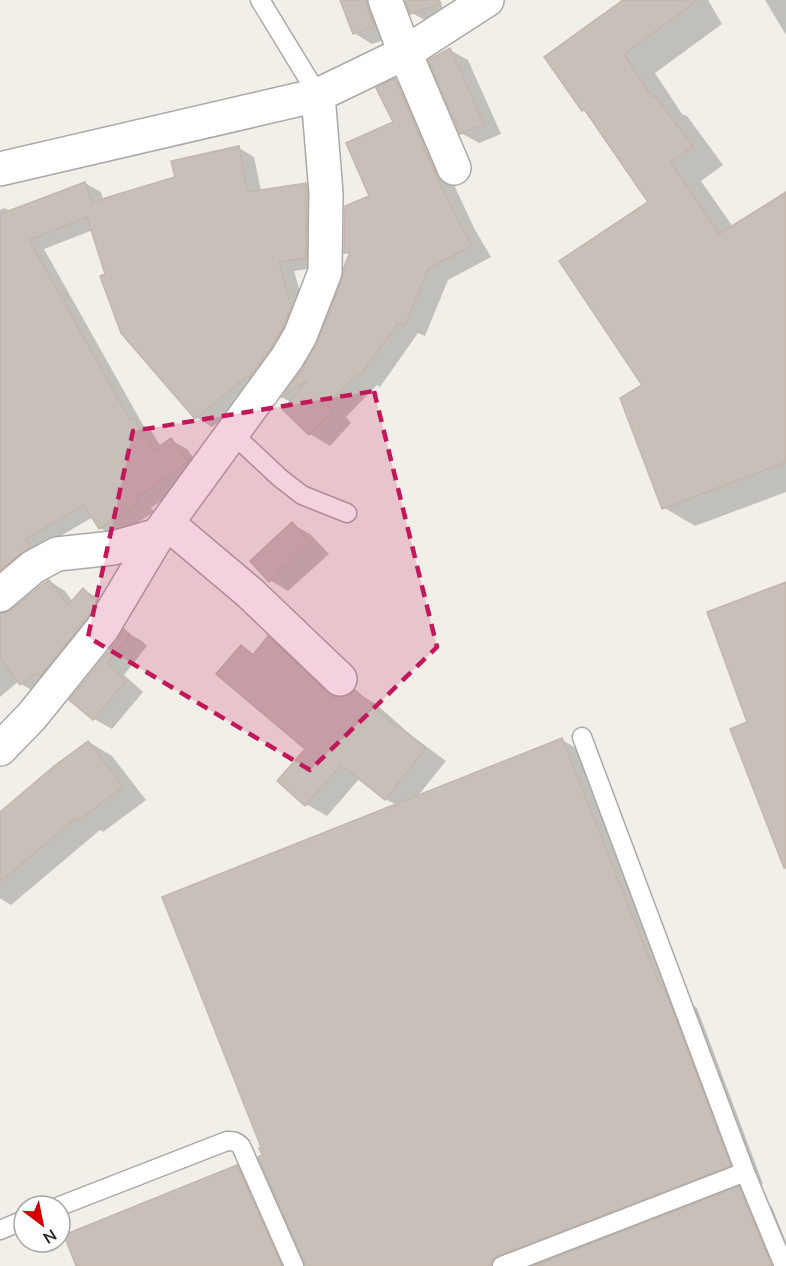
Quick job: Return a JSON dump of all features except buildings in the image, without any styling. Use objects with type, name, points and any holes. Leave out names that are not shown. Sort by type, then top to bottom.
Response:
[{"type":"street","points":[[385,0],[454,168]]},
{"type":"street","points":[[0,168],[318,95],[405,53],[487,0]]},
{"type":"street","points":[[0,749],[33,716],[102,629],[163,529],[287,358],[300,336],[325,272],[326,193],[318,95]]},
{"type":"street","points":[[0,595],[33,567],[57,554],[113,548],[163,529]]},
{"type":"street","points":[[163,529],[250,593],[340,679]]},
{"type":"lane","points":[[260,0],[318,95]]},
{"type":"lane","points":[[231,433],[296,491],[347,513]]},
{"type":"lane","points":[[582,737],[745,1172],[784,1266]]},
{"type":"lane","points":[[72,1201],[227,1141],[237,1142],[241,1146],[294,1266]]},
{"type":"lane","points":[[502,1266],[745,1172]]},
{"type":"highlighted area","points":[[374,391],[437,647],[310,770],[88,637],[133,431]]}]
